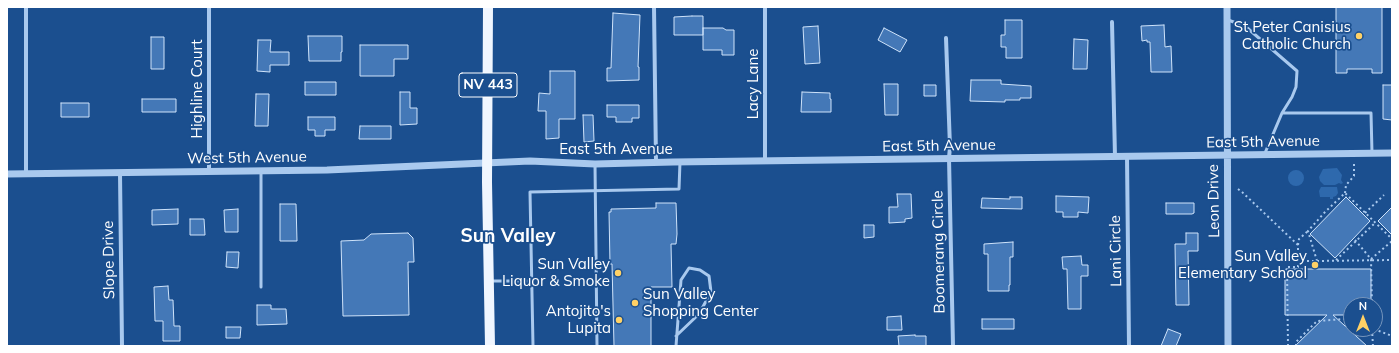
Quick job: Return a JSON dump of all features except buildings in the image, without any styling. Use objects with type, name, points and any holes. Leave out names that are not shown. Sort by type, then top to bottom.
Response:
[{"type":"main road","name":"NV 443","points":[[488,7],[487,163],[490,346]]},
{"type":"street","points":[[26,7],[26,174]]},
{"type":"street","name":"Highline Court","points":[[209,7],[209,171]]},
{"type":"street","points":[[654,7],[656,162]]},
{"type":"street","name":"Lacy Lane","points":[[765,7],[765,161]]},
{"type":"street","name":"Leon Drive","points":[[1226,7],[1228,346]]},
{"type":"street","points":[[1112,22],[1115,157]]},
{"type":"street","name":"Boomerang Circle","points":[[946,38],[950,147],[953,346]]},
{"type":"street","name":"East 5th Avenue","points":[[487,163],[530,162],[595,164],[1392,153]]},
{"type":"street","name":"Lani Circle","points":[[1127,156],[1129,346]]},
{"type":"street","name":"West 5th Avenue","points":[[7,174],[355,169],[487,163]]},
{"type":"street","name":"Slope Drive","points":[[120,173],[122,346]]},
{"type":"lane","points":[[1226,20],[1241,23],[1297,72],[1296,86],[1292,97],[1282,113],[1265,155]]},
{"type":"lane","points":[[1282,113],[1371,113],[1372,153]]},
{"type":"lane","points":[[533,346],[530,192],[679,189],[680,162]]},
{"type":"lane","points":[[595,164],[594,190],[597,346]]},
{"type":"lane","points":[[261,170],[261,287]]},
{"type":"lane","points":[[676,336],[699,314],[711,292],[709,276],[700,270],[689,268],[682,280],[676,336],[676,346]]},
{"type":"lane","points":[[489,281],[532,281]]},
{"type":"path","points":[[1288,346],[1287,267],[1298,267],[1299,239],[1345,193],[1346,185],[1354,176],[1354,160]]},
{"type":"path","points":[[1238,182],[1238,190],[1242,192],[1298,246]]},
{"type":"path","points":[[1345,193],[1392,240],[1371,260]]},
{"type":"path","points":[[1365,213],[1384,195]]},
{"type":"path","points":[[1335,260],[1375,223]]},
{"type":"path","points":[[1308,231],[1317,260]]},
{"type":"path","points":[[1356,241],[1371,260],[1372,297]]},
{"type":"path","points":[[1298,261],[1392,260]]},
{"type":"path","points":[[1296,346],[1296,342],[1317,321],[1343,319]]},
{"type":"shaded area","points":[[1337,168],[1342,175],[1341,180],[1343,183],[1324,185],[1320,181],[1319,177],[1323,169]]},
{"type":"shaded area","points":[[1293,170],[1299,170],[1304,175],[1302,184],[1299,186],[1293,186],[1288,181],[1288,175]]},
{"type":"shaded area","points":[[1321,187],[1337,187],[1338,193],[1333,197],[1333,199],[1330,199],[1330,197],[1320,197],[1319,191]]},
{"type":"place","name":"St Peter Canisius Catholic Church","points":[[1359,36]]},
{"type":"place","name":"Sun Valley Elementary School","points":[[1315,265]]},
{"type":"place","name":"Sun Valley Liquor & Smoke","points":[[618,273]]},
{"type":"place","name":"Sun Valley Shopping Center","points":[[635,303]]},
{"type":"place","name":"Antojito's Lupita","points":[[619,320]]},
{"type":"district","name":"Sun Valley","points":[[508,236]]}]
